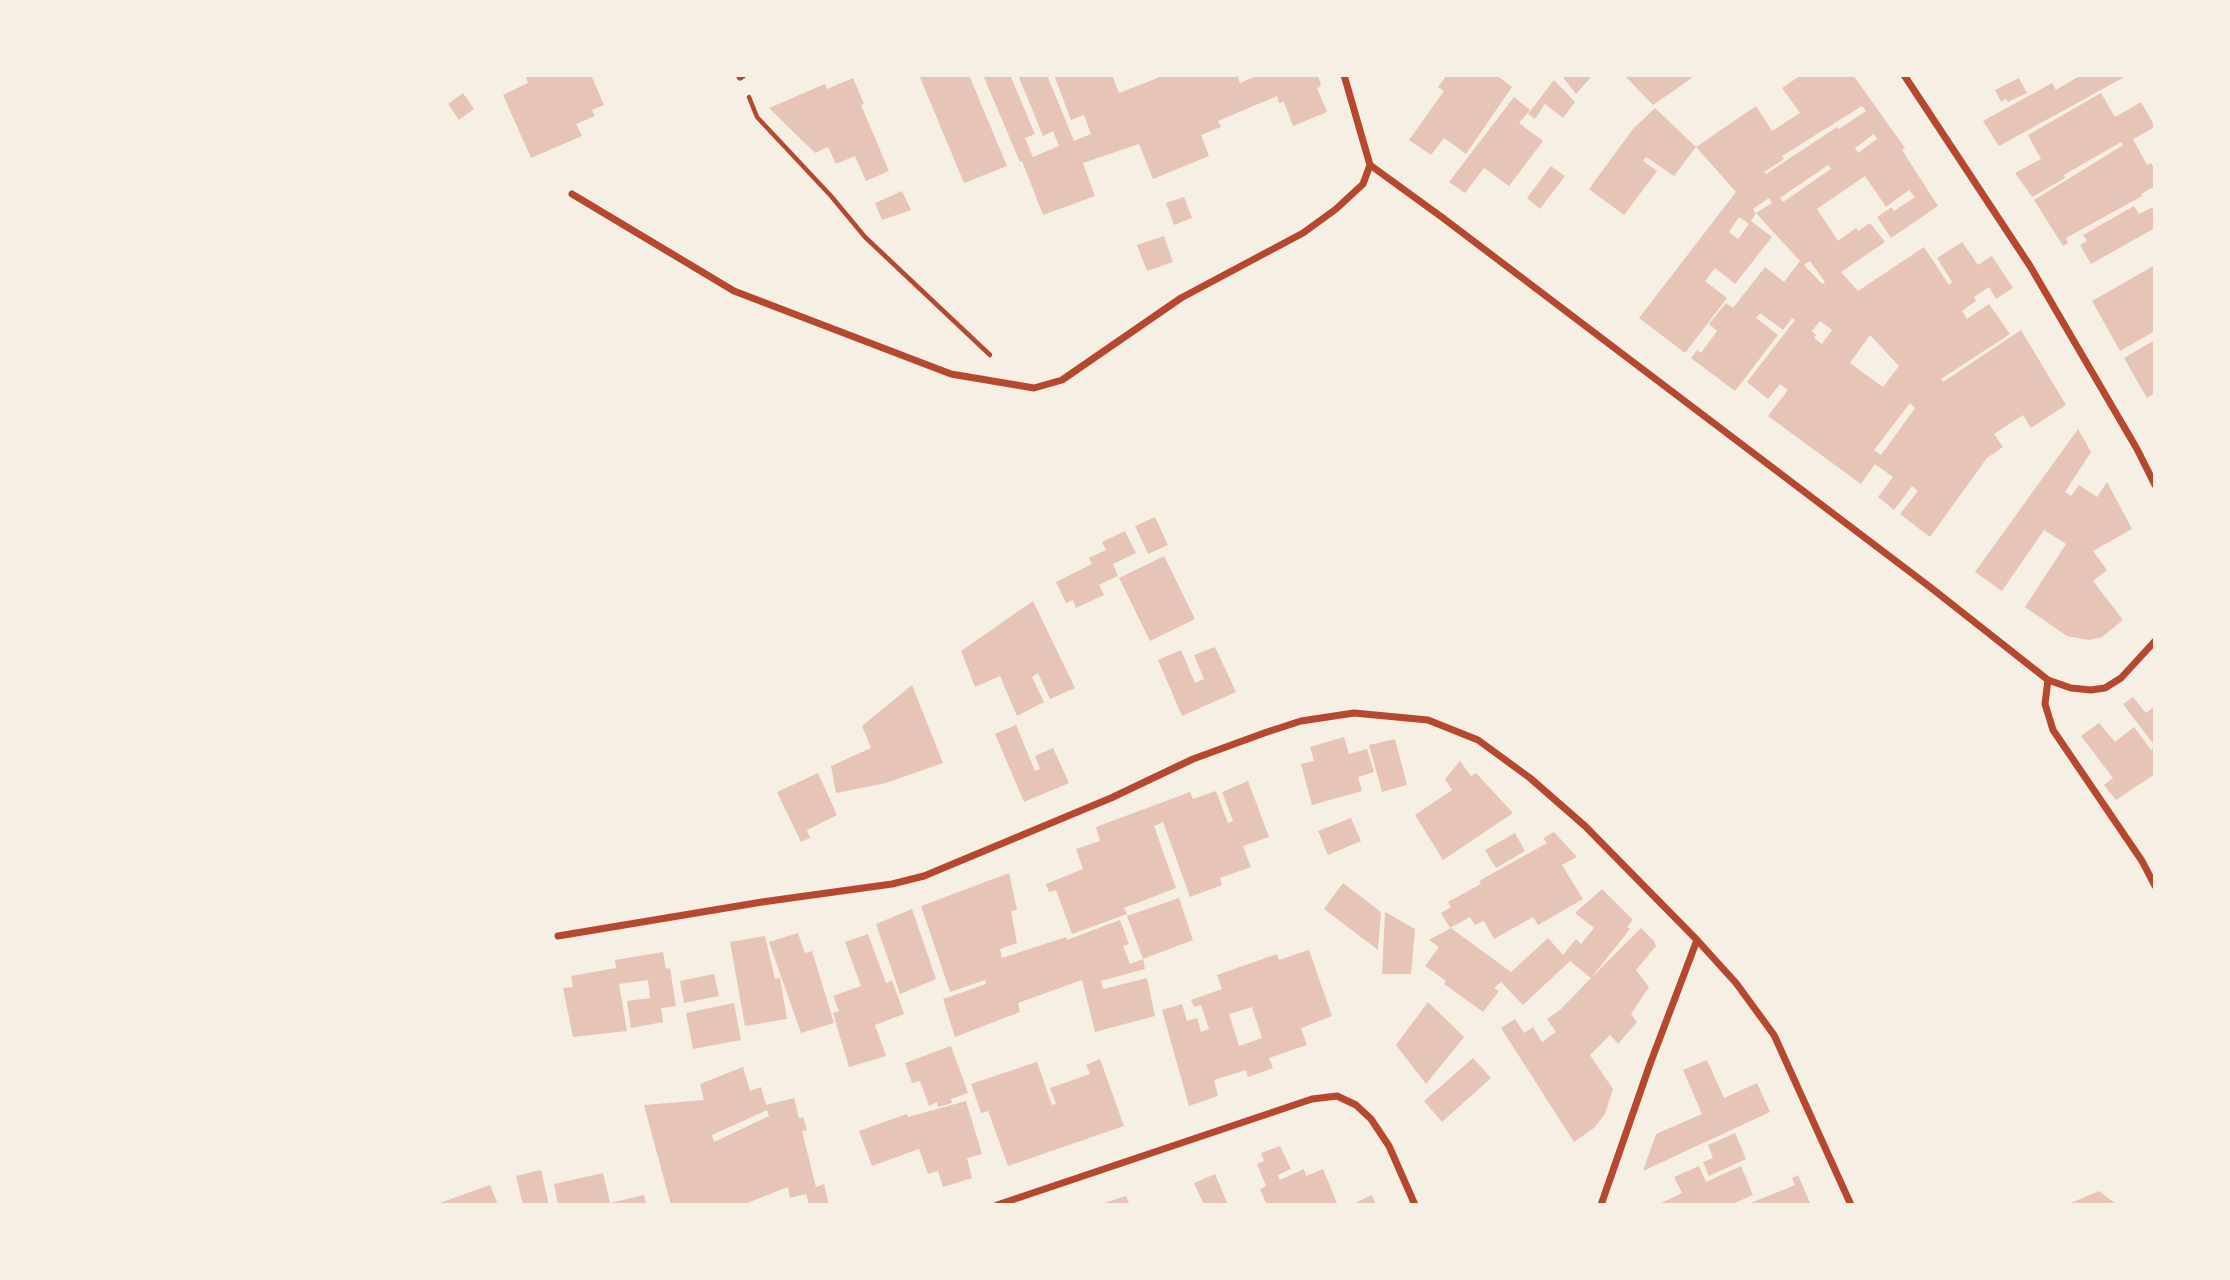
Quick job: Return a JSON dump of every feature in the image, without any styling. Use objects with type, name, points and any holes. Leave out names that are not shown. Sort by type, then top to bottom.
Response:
[{"type":"street","points":[[572,194],[734,291],[951,374],[1034,388],[1062,380],[1181,298],[1303,233],[1336,209],[1363,184],[1370,165],[1344,75]]},
{"type":"street","points":[[1904,75],[2030,266],[2137,449],[2155,485]]},
{"type":"street","points":[[1370,165],[1930,587],[2048,680],[2071,688],[2105,688],[2121,678],[2152,645]]},
{"type":"street","points":[[2048,680],[2045,704],[2053,730],[2142,861],[2155,886]]},
{"type":"street","points":[[558,936],[762,902],[868,889],[924,876],[1111,798],[1193,759],[1301,722],[1354,713],[1428,720],[1478,740],[1530,778],[1585,826],[1697,940],[1757,1009],[1774,1035],[1851,1205]]},
{"type":"street","points":[[1601,1205],[1697,940]]},
{"type":"street","points":[[997,1205],[1312,1098],[1337,1096],[1356,1105],[1371,1119],[1389,1146],[1415,1205]]},
{"type":"path","points":[[742,76],[757,117],[831,196],[865,237],[994,359]]},
{"type":"building","points":[[525,75],[591,75],[604,105],[592,110],[595,116],[576,124],[582,136],[531,158],[503,95],[528,83]]},
{"type":"building","points":[[919,75],[969,75],[1007,166],[964,183]]},
{"type":"building","points":[[983,75],[1010,75],[1035,134],[1025,138],[1033,157],[1059,146],[1053,131],[1043,136],[1018,75],[1047,75],[1074,141],[1091,134],[1084,115],[1071,120],[1054,75],[1112,75],[1119,93],[1165,75],[1237,75],[1240,83],[1259,75],[1318,75],[1321,86],[1317,88],[1327,112],[1293,126],[1284,102],[1279,103],[1277,96],[1218,121],[1221,127],[1201,135],[1209,156],[1153,179],[1139,144],[1083,163],[1095,196],[1043,215]]},
{"type":"building","points":[[1447,75],[1496,75],[1512,87],[1466,154],[1444,138],[1431,155],[1409,140],[1444,91],[1438,87]]},
{"type":"building","points":[[1561,75],[1593,75],[1576,94]]},
{"type":"building","points":[[1624,75],[1696,75],[1653,105]]},
{"type":"building","points":[[1801,75],[1853,75],[1905,148],[1902,150],[1938,206],[1891,238],[1877,217],[1892,207],[1894,211],[1915,197],[1909,190],[1886,207],[1865,176],[1817,209],[1838,241],[1856,228],[1858,231],[1870,223],[1885,242],[1841,272],[1858,291],[1924,247],[1949,285],[1952,282],[1937,258],[1962,242],[1978,265],[1992,256],[2013,288],[1996,299],[1989,287],[1974,297],[1976,301],[1962,311],[1967,319],[1989,304],[2010,334],[1941,379],[1943,382],[2021,330],[2066,405],[2031,428],[2023,415],[1994,434],[2003,447],[1987,458],[1930,537],[1900,514],[1918,491],[1912,486],[1894,510],[1878,497],[1893,477],[1875,464],[1861,484],[1768,416],[1788,390],[1780,384],[1768,399],[1747,382],[1795,320],[1792,318],[1783,330],[1760,313],[1756,318],[1778,335],[1735,391],[1691,358],[1697,350],[1701,353],[1717,331],[1709,324],[1726,303],[1733,308],[1765,267],[1784,282],[1800,261],[1756,213],[1751,221],[1772,237],[1735,284],[1715,268],[1705,281],[1727,298],[1685,353],[1639,318],[1736,192],[1696,147],[1756,106],[1772,131],[1800,113],[1782,88]],"holes":[[[1862,106],[1866,111],[1766,174],[1764,172],[1784,159],[1782,156]],[[1874,134],[1877,139],[1858,153],[1855,148]],[[1828,165],[1831,169],[1783,202],[1780,198]],[[1769,198],[1772,203],[1756,213],[1753,209]],[[1739,217],[1749,224],[1738,239],[1729,232]],[[1810,261],[1825,282],[1822,284],[1804,265]],[[1820,321],[1832,330],[1822,344],[1814,338],[1816,335],[1812,331]],[[1870,335],[1899,366],[1883,387],[1850,363]],[[1910,403],[1915,408],[1881,455],[1874,450]]]},
{"type":"building","points":[[2081,75],[2128,75],[1999,146],[1983,121],[2052,83],[2056,90]]},
{"type":"building","points":[[853,78],[864,104],[861,105],[889,171],[866,181],[855,156],[836,164],[828,147],[815,153],[769,108],[825,84],[827,89]]},
{"type":"building","points":[[2019,78],[2027,93],[2008,102],[2006,99],[2001,102],[1995,90]]},
{"type":"building","points":[[1554,80],[1575,102],[1563,118],[1545,104],[1535,119],[1528,114]]},
{"type":"building","points":[[463,93],[474,109],[459,120],[448,104]]},
{"type":"building","points":[[2101,93],[2115,117],[2141,102],[2155,127],[2133,139],[2147,165],[2151,163],[2155,170],[2155,186],[2066,238],[2068,243],[2063,246],[2034,200],[2123,145],[2121,142],[2032,197],[2015,173],[2041,159],[2028,135]]},
{"type":"building","points":[[1514,97],[1530,110],[1519,123],[1543,141],[1509,186],[1484,168],[1465,193],[1449,182]]},
{"type":"building","points":[[1655,108],[1696,147],[1674,176],[1646,157],[1643,161],[1657,171],[1624,215],[1589,189],[1633,129]]},
{"type":"building","points":[[1551,166],[1565,176],[1540,209],[1527,198]]},
{"type":"building","points":[[902,191],[911,210],[882,220],[875,203]]},
{"type":"building","points":[[1184,197],[1192,218],[1174,225],[1166,203]]},
{"type":"building","points":[[2134,206],[2139,214],[2155,206],[2155,228],[2091,264],[2080,245],[2087,241],[2083,235]]},
{"type":"building","points":[[1164,236],[1173,262],[1147,271],[1137,245]]},
{"type":"building","points":[[2155,265],[2155,331],[2120,351],[2092,301]]},
{"type":"building","points":[[2153,341],[2155,393],[2147,398],[2124,358]]},
{"type":"building","points":[[2078,429],[2091,452],[2065,492],[2071,496],[2079,485],[2097,497],[2107,482],[2132,529],[2093,551],[2107,570],[2093,581],[2123,620],[2102,637],[2089,640],[2067,636],[2025,607],[2066,544],[2044,530],[2002,591],[1975,572]]},
{"type":"building","points":[[1155,517],[1168,545],[1148,554],[1135,526]]},
{"type":"building","points":[[1125,531],[1136,553],[1113,564],[1118,576],[1099,585],[1104,595],[1076,608],[1073,600],[1066,603],[1056,582],[1092,564],[1089,558],[1106,550],[1102,542]]},
{"type":"building","points":[[1164,556],[1195,619],[1150,641],[1119,578]]},
{"type":"building","points":[[1033,601],[1075,688],[1050,699],[1038,673],[1032,677],[1044,702],[1017,716],[1000,676],[975,687],[961,651]]},
{"type":"building","points":[[1215,647],[1236,692],[1182,716],[1158,660],[1181,650],[1195,683],[1204,679],[1194,655]]},
{"type":"building","points":[[912,685],[943,763],[886,783],[836,793],[831,766],[871,748],[862,726]]},
{"type":"building","points":[[2133,697],[2146,713],[2155,706],[2155,746],[2123,704]]},
{"type":"building","points":[[2099,723],[2115,742],[2134,727],[2151,750],[2155,747],[2155,774],[2116,800],[2104,785],[2113,778],[2081,736]]},
{"type":"building","points":[[1016,725],[1035,771],[1040,769],[1035,756],[1053,748],[1069,783],[1024,802],[995,734]]},
{"type":"building","points":[[1344,737],[1349,754],[1367,749],[1374,772],[1358,777],[1362,791],[1312,805],[1301,764],[1314,761],[1310,747]]},
{"type":"building","points":[[1395,739],[1407,785],[1382,792],[1369,745]]},
{"type":"building","points":[[1460,761],[1471,776],[1476,773],[1513,813],[1443,860],[1415,815],[1452,790],[1445,779]]},
{"type":"building","points":[[818,773],[837,815],[807,830],[810,838],[801,842],[777,792]]},
{"type":"building","points":[[1248,781],[1269,837],[1243,846],[1251,867],[1220,878],[1222,885],[1190,897],[1163,822],[1154,826],[1176,888],[1124,908],[1127,914],[1072,934],[1056,890],[1049,892],[1046,884],[1083,869],[1076,849],[1100,841],[1096,827],[1190,792],[1193,799],[1216,791],[1228,823],[1233,821],[1222,792]]},
{"type":"building","points":[[1351,818],[1361,841],[1328,855],[1318,831]]},
{"type":"building","points":[[1554,832],[1577,857],[1562,865],[1583,899],[1538,925],[1533,917],[1494,939],[1484,921],[1475,925],[1470,917],[1450,928],[1441,913],[1451,907],[1448,902],[1481,884],[1479,881],[1547,843],[1543,838]]},
{"type":"building","points":[[1515,833],[1525,851],[1496,868],[1485,850]]},
{"type":"building","points":[[1009,873],[1017,910],[1011,911],[1017,943],[1000,949],[1002,958],[1066,937],[1067,940],[1120,920],[1129,944],[1123,946],[1130,964],[1143,959],[1145,969],[1101,981],[1103,989],[1147,978],[1155,1016],[1095,1032],[1082,980],[1018,1003],[1020,1012],[955,1037],[943,999],[986,984],[985,980],[950,992],[921,906]]},
{"type":"building","points":[[1343,883],[1381,912],[1378,950],[1324,909]]},
{"type":"building","points":[[1602,889],[1633,920],[1627,927],[1630,929],[1591,978],[1570,961],[1523,1005],[1501,982],[1494,988],[1499,991],[1483,1012],[1444,984],[1446,981],[1425,966],[1439,947],[1429,940],[1451,928],[1511,972],[1548,938],[1563,955],[1576,939],[1581,944],[1594,928],[1575,913]]},
{"type":"building","points":[[1179,898],[1193,940],[1143,959],[1127,916]]},
{"type":"building","points":[[912,909],[936,979],[900,994],[876,924]]},
{"type":"building","points":[[1385,912],[1415,929],[1411,974],[1382,974]]},
{"type":"building","points":[[1641,928],[1656,946],[1636,970],[1649,987],[1631,1014],[1637,1022],[1618,1044],[1610,1035],[1590,1055],[1613,1089],[1605,1114],[1594,1128],[1574,1142],[1501,1028],[1515,1019],[1524,1033],[1533,1027],[1542,1042],[1556,1032],[1547,1019],[1560,1010]]},
{"type":"building","points":[[798,933],[805,953],[812,951],[834,1023],[801,1033],[769,942]]},
{"type":"building","points":[[868,934],[886,983],[892,980],[904,1014],[875,1025],[886,1056],[849,1067],[833,1013],[839,1011],[833,996],[861,986],[845,942]]},
{"type":"building","points":[[765,936],[775,979],[780,978],[787,1019],[745,1026],[730,942]]},
{"type":"building","points":[[1309,950],[1332,1016],[1301,1028],[1307,1045],[1269,1058],[1273,1068],[1248,1077],[1246,1070],[1214,1080],[1218,1096],[1189,1106],[1162,1010],[1182,1004],[1187,1021],[1197,1018],[1201,1032],[1209,1029],[1201,1005],[1194,1007],[1191,1000],[1222,989],[1217,975],[1277,954],[1279,960]],"holes":[[[1252,1007],[1262,1038],[1239,1046],[1229,1014]]]},
{"type":"building","points":[[663,952],[666,969],[670,968],[676,1006],[661,1008],[663,1022],[631,1028],[627,1001],[650,998],[648,980],[619,984],[627,1031],[573,1037],[563,988],[573,987],[571,976],[616,968],[615,960]]},
{"type":"building","points":[[714,974],[719,996],[684,1003],[680,981]]},
{"type":"building","points":[[1428,1002],[1464,1037],[1426,1084],[1396,1045]]},
{"type":"building","points":[[734,1003],[741,1040],[693,1049],[686,1013]]},
{"type":"building","points":[[951,1046],[968,1093],[951,1099],[952,1103],[938,1107],[937,1102],[929,1106],[920,1081],[912,1083],[905,1063]]},
{"type":"building","points":[[1473,1058],[1491,1078],[1442,1122],[1424,1101]]},
{"type":"building","points":[[1100,1059],[1124,1126],[1008,1166],[988,1111],[981,1113],[971,1084],[1037,1062],[1052,1105],[1056,1104],[1050,1088],[1090,1074],[1086,1065]]},
{"type":"building","points":[[1707,1060],[1724,1098],[1757,1083],[1770,1112],[1643,1171],[1656,1134],[1702,1114],[1683,1070]]},
{"type":"building","points":[[743,1067],[750,1091],[761,1087],[766,1105],[794,1098],[799,1118],[803,1117],[807,1130],[802,1131],[816,1187],[824,1184],[829,1205],[809,1205],[806,1194],[790,1198],[788,1187],[742,1205],[671,1205],[644,1105],[704,1100],[700,1084]],"holes":[[[767,1110],[769,1116],[714,1142],[712,1135]]]},
{"type":"building","points":[[966,1101],[982,1154],[967,1158],[972,1178],[943,1187],[938,1171],[928,1174],[919,1149],[872,1166],[859,1131],[907,1114],[908,1117]]},
{"type":"building","points":[[1735,1133],[1746,1159],[1709,1176],[1703,1162],[1713,1158],[1708,1145]]},
{"type":"building","points":[[1280,1146],[1291,1169],[1278,1175],[1280,1180],[1304,1169],[1306,1176],[1323,1169],[1337,1203],[1267,1205],[1260,1189],[1266,1186],[1257,1164],[1264,1161],[1261,1153]]},
{"type":"building","points":[[1699,1166],[1706,1182],[1741,1166],[1753,1195],[1730,1205],[1657,1205],[1682,1193],[1674,1177]]},
{"type":"building","points":[[541,1170],[549,1205],[523,1205],[516,1176]]},
{"type":"building","points":[[603,1173],[610,1203],[644,1195],[646,1205],[558,1205],[554,1184]]},
{"type":"building","points":[[1215,1174],[1228,1205],[1204,1205],[1194,1183]]},
{"type":"building","points":[[1798,1175],[1811,1205],[1746,1205],[1795,1185],[1792,1178]]},
{"type":"building","points":[[490,1185],[498,1205],[437,1205],[437,1204]]},
{"type":"building","points":[[2099,1191],[2117,1205],[2066,1205]]},
{"type":"building","points":[[1372,1195],[1376,1205],[1351,1205]]},
{"type":"building","points":[[1126,1196],[1130,1205],[1101,1205],[1101,1204]]}]
